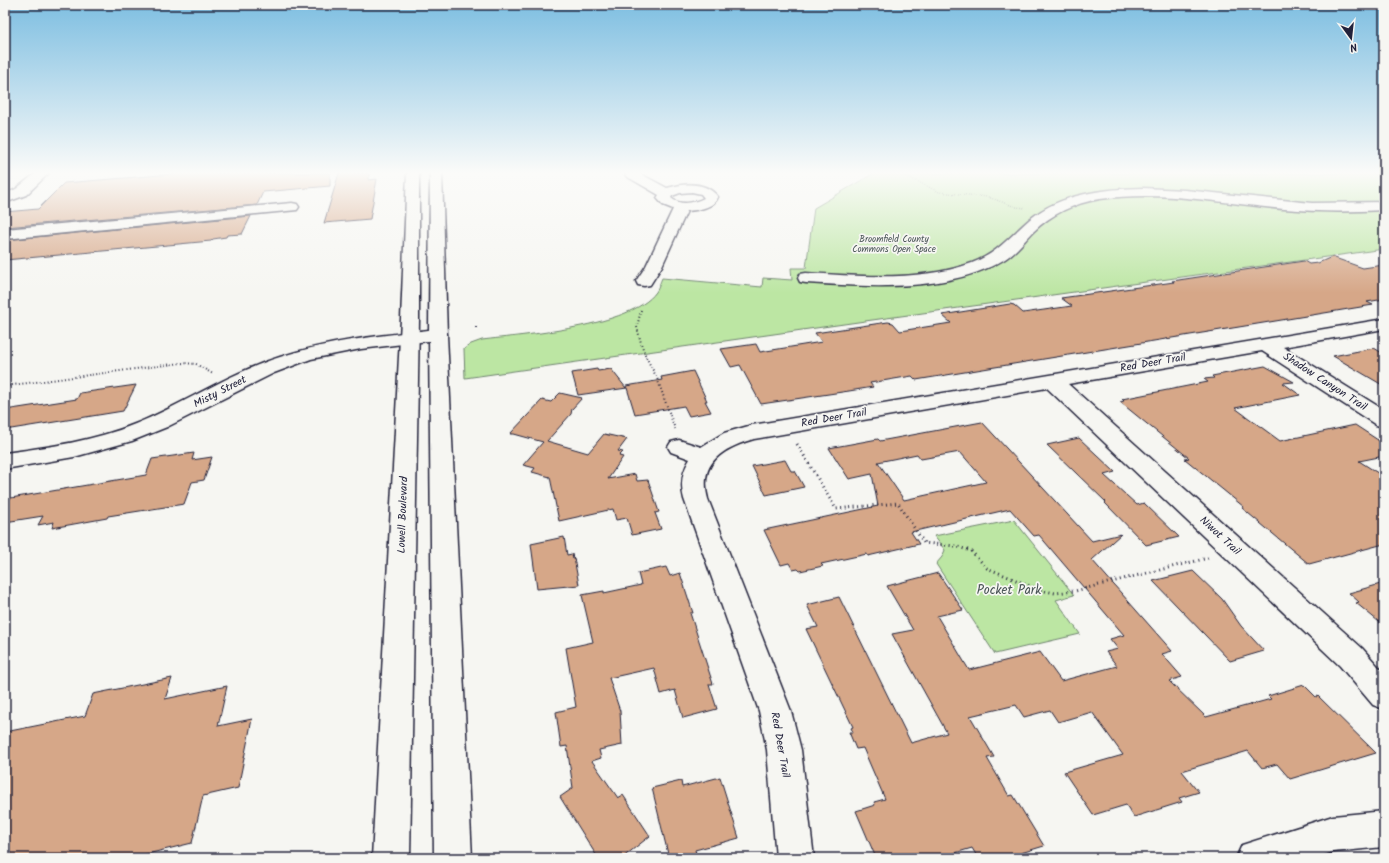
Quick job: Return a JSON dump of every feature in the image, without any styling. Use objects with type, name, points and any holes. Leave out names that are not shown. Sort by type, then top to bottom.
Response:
[{"type":"street","points":[[5,234],[225,213]]},
{"type":"street","name":"Lowell Boulevard","points":[[391,858],[412,213]]},
{"type":"street","points":[[437,213],[438,334],[453,858]]},
{"type":"street","points":[[644,281],[654,266],[679,213]]},
{"type":"street","points":[[806,278],[853,281],[892,280],[932,277],[966,270],[979,266],[1000,255],[1047,213]]},
{"type":"street","name":"Red Deer Trail","points":[[795,858],[784,750],[776,711],[696,499],[693,484],[696,470],[704,456],[715,446],[733,437],[787,426],[1384,324]]},
{"type":"street","name":"Misty Street","points":[[5,461],[79,448],[140,430],[193,406],[238,382],[292,360],[344,346],[438,334]]},
{"type":"street","name":"Shadow Canyon Trail","points":[[1266,344],[1384,420]]},
{"type":"street","name":"Niwot Trail","points":[[1052,381],[1351,657],[1384,695]]},
{"type":"street","points":[[678,447],[704,456]]},
{"type":"street","points":[[1255,858],[1333,834],[1384,829]]},
{"type":"path","points":[[641,310],[637,327],[646,357],[657,378],[672,418],[678,447]]},
{"type":"path","points":[[5,386],[181,363],[196,364],[217,376]]},
{"type":"path","points":[[787,426],[836,509],[898,503],[924,543],[955,546],[972,552],[987,568],[1040,590],[1055,593],[1075,591],[1236,551]]},
{"type":"green space","name":"Broomfield County Commons Open Space","points":[[813,213],[1384,213],[1384,249],[465,378],[464,349],[471,344],[482,340],[548,332],[575,327],[624,314],[643,304],[656,292],[662,278],[762,287],[763,278],[792,280],[791,268],[806,268]]},
{"type":"green space","name":"Pocket Park","points":[[1014,520],[1074,595],[1056,600],[1080,634],[995,654],[936,564],[942,557],[945,550],[934,536]]},
{"type":"building","points":[[5,213],[162,213],[5,227]]},
{"type":"building","points":[[327,213],[371,213],[370,219],[324,223]]},
{"type":"building","points":[[251,216],[242,234],[227,235],[226,237],[213,239],[211,241],[5,260],[5,240]]},
{"type":"building","points":[[1332,257],[1363,268],[1384,265],[1384,299],[1367,302],[1373,305],[916,380],[912,376],[870,383],[873,387],[761,404],[740,365],[731,367],[721,349],[756,344],[760,352],[822,342],[815,333],[888,322],[893,323],[900,331],[951,323],[942,315],[1010,304],[1014,305],[1023,313],[1072,306],[1061,298],[1304,261],[1309,264],[1318,263]]},
{"type":"building","points":[[1374,348],[1384,354],[1384,386],[1333,356]]},
{"type":"building","points":[[1265,366],[1294,382],[1283,383],[1300,395],[1235,408],[1280,441],[1355,425],[1384,444],[1384,456],[1359,461],[1384,477],[1384,544],[1309,564],[1242,508],[1244,507],[1185,459],[1189,458],[1120,402],[1124,401],[1122,399],[1208,382],[1204,379],[1214,378],[1212,376]]},
{"type":"building","points":[[597,369],[598,371],[611,369],[626,388],[626,386],[662,380],[661,377],[693,371],[711,412],[689,416],[684,406],[635,414],[627,388],[578,395],[572,373]]},
{"type":"building","points":[[136,385],[123,411],[5,430],[5,410],[77,399],[80,393]]},
{"type":"building","points":[[560,393],[582,398],[572,409],[571,414],[547,441],[588,453],[604,434],[627,439],[618,451],[623,452],[619,456],[623,457],[608,479],[635,474],[637,481],[648,480],[659,512],[655,513],[661,529],[632,535],[627,518],[616,520],[613,509],[559,521],[550,477],[532,472],[535,468],[523,465],[543,442],[510,434],[542,400],[551,402]]},
{"type":"building","points":[[982,422],[1092,541],[1121,534],[1092,560],[1172,651],[1162,654],[1182,677],[1169,681],[1206,717],[1271,699],[1268,696],[1304,685],[1316,697],[1318,696],[1376,753],[1290,779],[1277,764],[1262,768],[1248,751],[1182,771],[1199,792],[1179,798],[1182,802],[1134,817],[1126,805],[1093,815],[1064,772],[1123,755],[1092,712],[1058,722],[1050,710],[1024,717],[1016,705],[970,716],[994,757],[987,758],[1009,796],[1013,795],[1044,846],[1021,853],[1024,858],[978,858],[972,848],[938,858],[876,858],[856,811],[875,805],[874,802],[885,799],[863,748],[856,749],[849,732],[853,732],[851,728],[853,727],[806,629],[818,627],[807,605],[839,597],[911,743],[947,733],[892,634],[913,630],[887,586],[938,573],[963,610],[937,616],[969,670],[1040,652],[1061,681],[1117,666],[1106,652],[1118,649],[1110,639],[1124,635],[1039,535],[1034,536],[1010,509],[911,532],[919,544],[868,556],[867,554],[821,564],[823,566],[800,571],[798,569],[793,570],[789,563],[781,565],[764,530],[878,506],[872,474],[849,479],[829,448],[878,439],[880,441]],"holes":[[[960,452],[986,482],[904,500],[878,462],[917,454],[921,459]]]},
{"type":"building","points":[[1079,438],[1115,472],[1104,475],[1137,505],[1144,503],[1179,537],[1146,545],[1105,503],[1106,502],[1047,445]]},
{"type":"building","points":[[194,453],[192,460],[212,457],[204,480],[192,482],[184,504],[108,516],[107,518],[52,528],[54,522],[38,525],[43,516],[5,522],[5,499],[146,475],[152,459]]},
{"type":"building","points":[[785,460],[791,471],[795,471],[804,487],[766,495],[752,466]]},
{"type":"building","points":[[564,537],[567,555],[572,554],[573,559],[574,558],[579,585],[537,589],[531,544]]},
{"type":"building","points":[[666,567],[670,576],[680,573],[693,613],[690,613],[713,684],[709,684],[717,709],[683,718],[675,690],[661,694],[654,668],[609,678],[620,711],[622,745],[599,750],[601,758],[592,761],[618,798],[623,795],[650,836],[622,858],[598,858],[560,797],[573,788],[567,746],[561,747],[556,712],[576,707],[566,648],[593,642],[582,595],[604,591],[604,593],[641,585],[638,573]]},
{"type":"building","points":[[1193,571],[1222,599],[1241,626],[1264,651],[1230,661],[1153,581]]},
{"type":"building","points":[[1384,583],[1384,626],[1356,603],[1359,602],[1349,593]]},
{"type":"building","points":[[172,678],[165,699],[227,686],[218,726],[252,719],[238,788],[203,796],[192,843],[131,858],[5,858],[5,732],[85,716],[93,694]]},
{"type":"building","points":[[720,777],[739,838],[695,850],[696,853],[679,858],[669,858],[652,788],[681,781],[682,787]]}]
